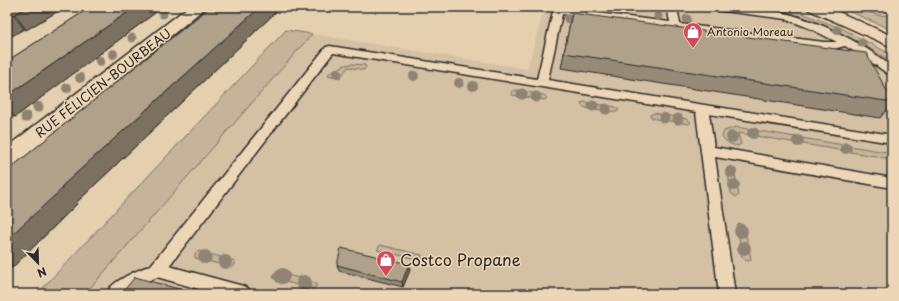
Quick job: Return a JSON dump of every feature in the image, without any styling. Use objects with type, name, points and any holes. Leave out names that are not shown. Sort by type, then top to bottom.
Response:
[{"type":"street","name":"RUE FÉLICIEN-BOURBEAU","points":[[7,159],[198,7]]},
{"type":"street","points":[[815,7],[892,42]]},
{"type":"lane","points":[[672,7],[675,25]]},
{"type":"lane","points":[[715,7],[788,16],[845,43],[892,72]]},
{"type":"lane","points":[[542,83],[558,9],[828,46],[845,43]]},
{"type":"lane","points":[[114,294],[142,276],[157,270],[330,49],[892,139]]},
{"type":"lane","points":[[702,109],[727,294]]},
{"type":"lane","points":[[708,151],[892,183]]},
{"type":"lane","points":[[157,270],[244,294]]},
{"type":"shaded area","points":[[545,7],[787,7],[843,29],[892,55],[892,294],[85,294],[312,34],[527,69]]},
{"type":"shaded area","points":[[757,7],[787,7],[843,29],[892,55],[892,62],[854,40],[815,21],[783,11]]},
{"type":"shaded area","points":[[839,7],[892,7],[892,30],[878,23]]},
{"type":"shaded area","points":[[839,7],[855,7],[877,15],[892,16],[892,30]]},
{"type":"shaded area","points":[[286,30],[312,34],[85,294],[37,294]]},
{"type":"shaded area","points":[[345,65],[365,65],[366,67],[364,70],[348,67],[340,78],[328,75],[329,73]]},
{"type":"shaded area","points":[[515,90],[544,95],[547,98],[545,100],[512,95],[511,92]]},
{"type":"shaded area","points":[[584,102],[616,107],[619,110],[617,112],[586,108],[582,106],[581,103]]},
{"type":"shaded area","points":[[654,113],[687,119],[691,122],[689,124],[652,118],[650,115]]},
{"type":"shaded area","points":[[736,127],[892,153],[892,159],[738,133],[741,144],[735,146],[727,142],[722,136],[724,131]]},
{"type":"shaded area","points":[[730,166],[734,168],[739,195],[736,197],[731,193],[727,168]]},
{"type":"shaded area","points":[[739,223],[744,226],[751,259],[747,261],[742,257],[737,225]]},
{"type":"shaded area","points":[[380,245],[422,255],[421,260],[377,250]]},
{"type":"shaded area","points":[[199,251],[235,261],[235,265],[231,267],[195,258],[195,253]]},
{"type":"shaded area","points":[[277,272],[316,283],[316,287],[313,289],[274,279],[273,274]]},
{"type":"building","points":[[7,7],[28,7],[7,17]]},
{"type":"building","points":[[91,7],[135,7],[7,96],[7,61]]},
{"type":"building","points":[[210,7],[260,7],[61,187],[63,188],[7,239],[7,171]]},
{"type":"building","points":[[572,13],[866,53],[892,102],[564,53]]},
{"type":"building","points":[[341,248],[409,264],[402,282],[337,265]]},
{"type":"building","points":[[135,277],[197,294],[121,294]]},
{"type":"place","name":"Antonio Moreau","points":[[693,49]]},
{"type":"place","name":"Costco Propane","points":[[386,277]]}]
